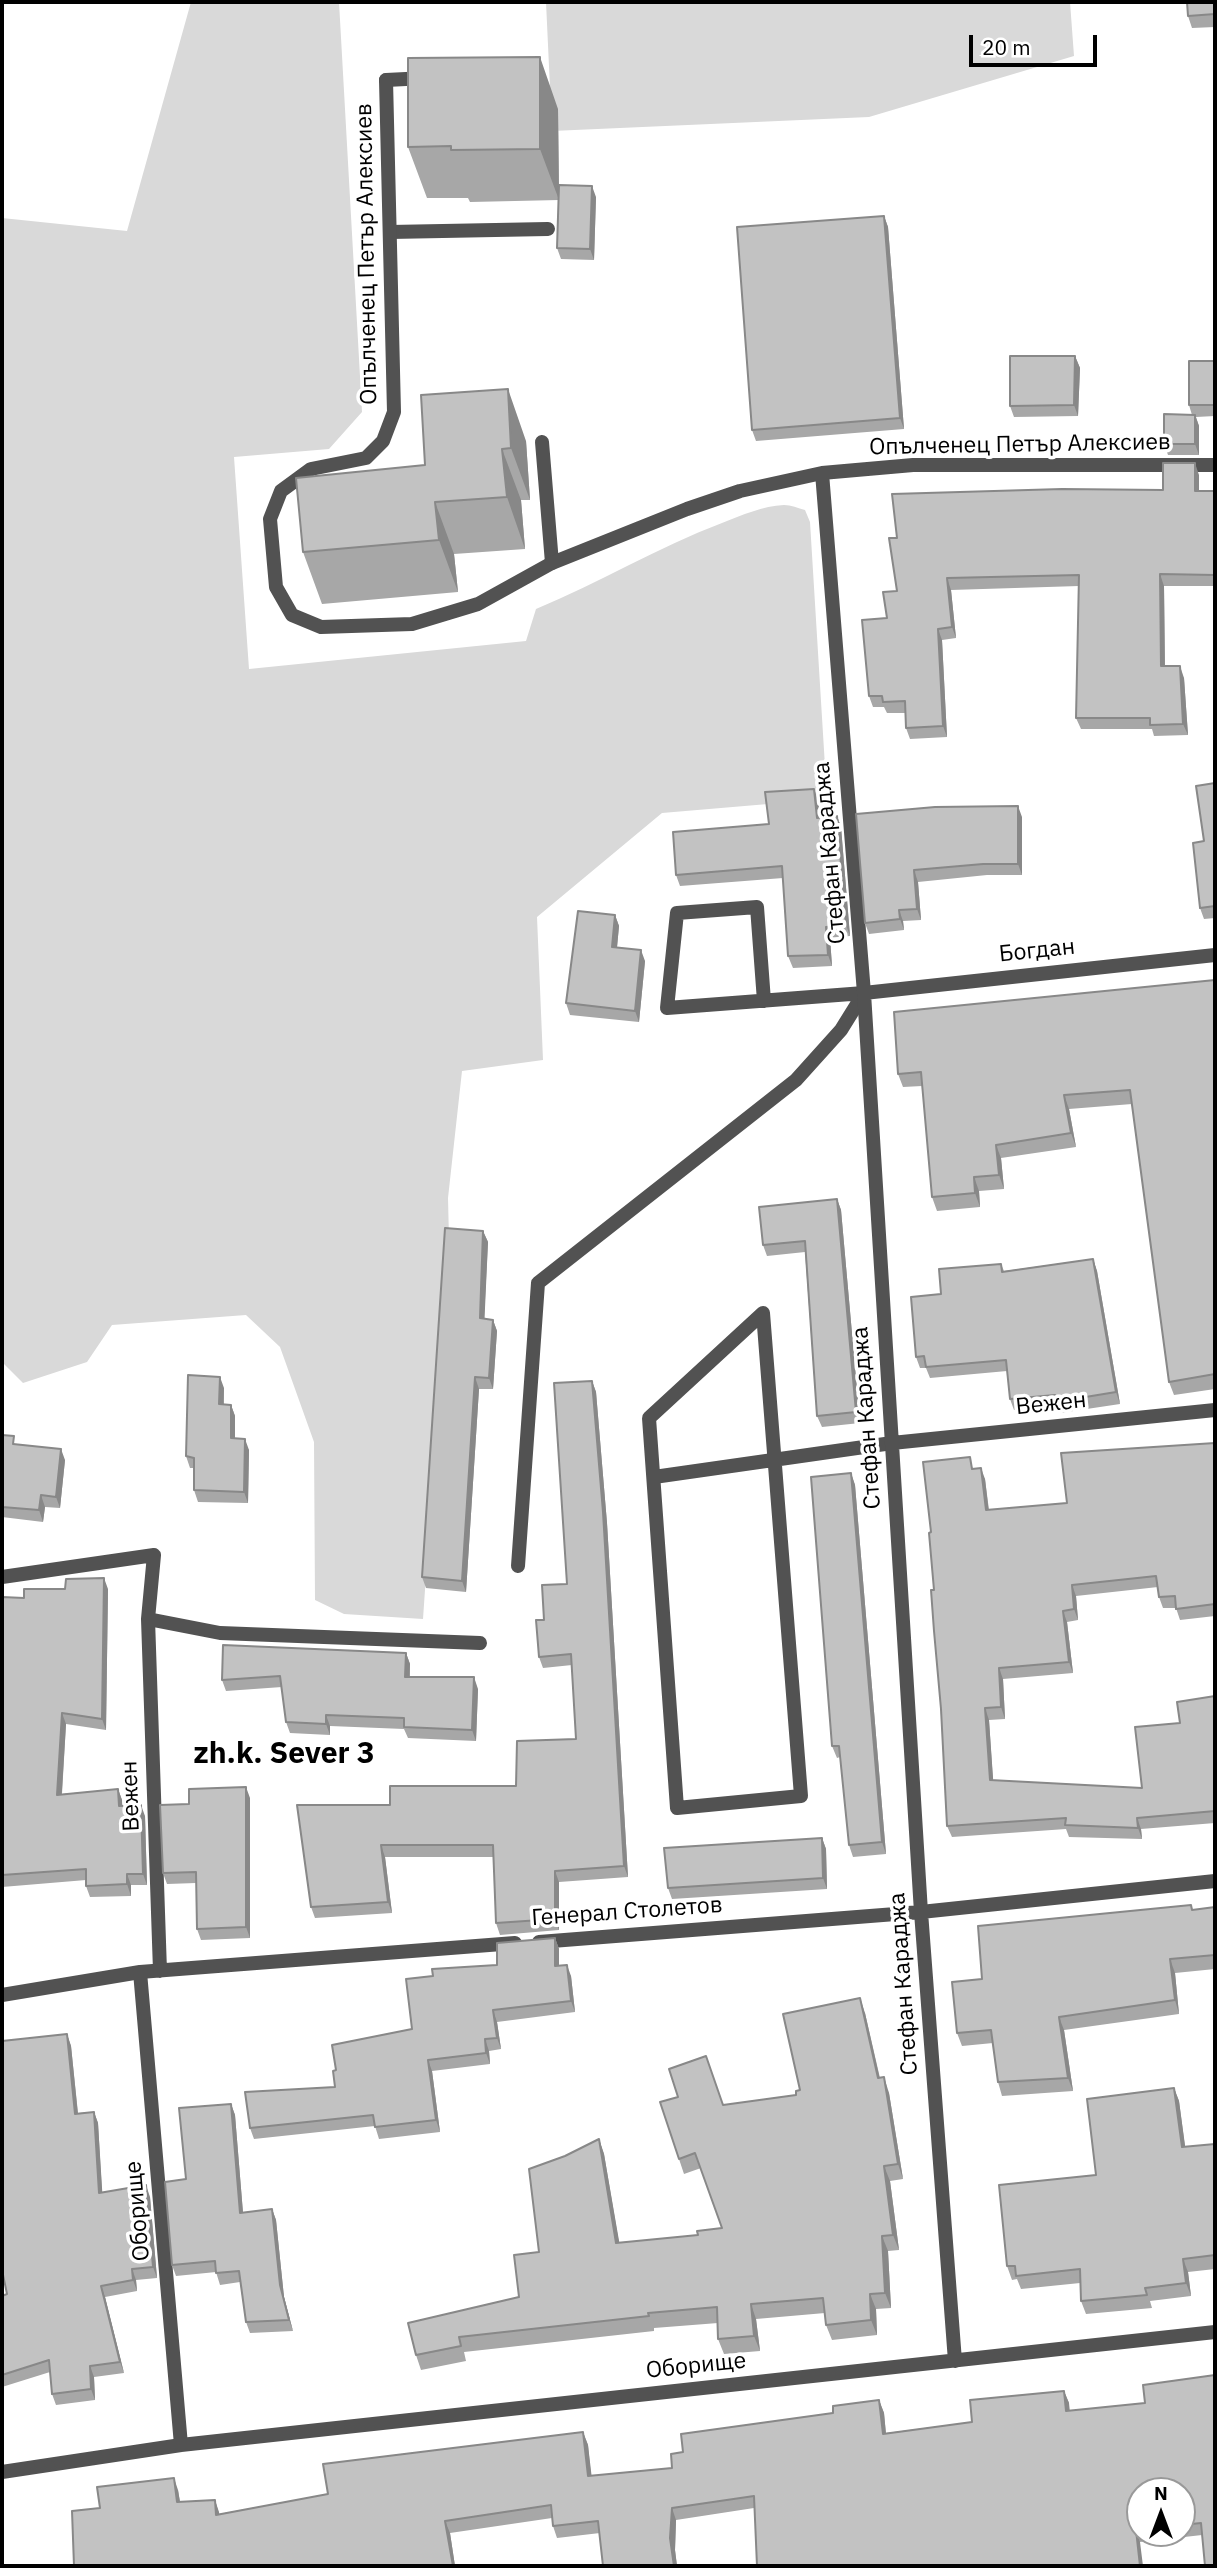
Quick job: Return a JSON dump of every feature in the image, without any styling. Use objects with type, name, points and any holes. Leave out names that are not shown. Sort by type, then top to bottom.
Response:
[{"type":"street","name":"Опълченец Петър Алексиев","points":[[440,78],[386,80],[394,412],[383,442],[366,458],[311,469],[281,491],[270,519],[276,587],[292,615],[321,627],[412,624],[478,604],[552,563],[697,505],[740,491],[822,474],[913,465],[1215,465]]},
{"type":"street","points":[[390,232],[548,229]]},
{"type":"street","points":[[542,442],[552,563]]},
{"type":"street","name":"Стефан Караджа","points":[[822,474],[864,993],[921,1912],[956,2361]]},
{"type":"street","name":"Богдан","points":[[764,1001],[757,907],[677,913],[667,1008],[764,1001],[864,993],[1215,955]]},
{"type":"street","points":[[517,1566],[538,1283],[796,1080],[841,1030],[864,993]]},
{"type":"street","points":[[763,1312],[801,1796],[677,1808],[653,1477],[649,1418],[763,1312]]},
{"type":"street","name":"Вежен","points":[[653,1477],[892,1443],[1215,1410]]},
{"type":"street","name":"Вежен","points":[[2,1577],[154,1555],[148,1619],[160,1971]]},
{"type":"street","points":[[148,1619],[220,1633],[480,1643]]},
{"type":"street","name":"Генерал Столетов","points":[[2,1995],[140,1972],[921,1912],[1215,1881]]},
{"type":"street","name":"Оборище","points":[[140,1972],[181,2445]]},
{"type":"street","name":"Оборище","points":[[2,2472],[181,2445],[1215,2332]]},
{"type":"shaded area","points":[[191,2],[339,2],[362,412],[329,449],[234,457],[249,669],[526,641],[536,609],[698,533],[753,511],[784,505],[805,510],[810,522],[827,799],[662,813],[537,917],[543,1060],[462,1071],[448,1198],[449,1239],[423,1619],[344,1614],[315,1600],[314,1442],[280,1347],[246,1315],[112,1325],[87,1362],[23,1383],[2,1362],[2,218],[127,231]]},
{"type":"shaded area","points":[[546,2],[1070,2],[1074,56],[869,117],[552,131]]},
{"type":"building","points":[[1187,2],[1215,2],[1215,14],[1188,16]]},
{"type":"building","points":[[540,57],[540,149],[451,150],[451,146],[408,147],[408,58]]},
{"type":"building","points":[[559,185],[592,186],[590,249],[557,248]]},
{"type":"building","points":[[884,216],[900,418],[752,430],[737,227]]},
{"type":"building","points":[[1010,356],[1075,356],[1074,405],[1010,406]]},
{"type":"building","points":[[1189,361],[1215,361],[1215,405],[1189,405]]},
{"type":"building","points":[[508,389],[511,448],[502,449],[507,497],[435,502],[439,540],[303,552],[296,478],[425,465],[421,395]]},
{"type":"building","points":[[1164,414],[1195,415],[1195,444],[1164,444]]},
{"type":"building","points":[[1163,463],[1195,463],[1195,491],[1215,491],[1215,575],[1160,574],[1161,666],[1180,666],[1183,724],[1150,725],[1150,718],[1076,718],[1079,575],[947,578],[952,627],[938,629],[943,726],[906,728],[905,701],[883,702],[882,696],[869,696],[862,620],[887,618],[883,592],[897,591],[889,538],[897,538],[892,494],[1062,489],[1163,490]]},
{"type":"building","points":[[1215,783],[1215,906],[1200,908],[1193,843],[1204,841],[1196,786]]},
{"type":"building","points":[[814,789],[817,818],[837,816],[846,925],[826,927],[828,955],[788,956],[782,866],[676,875],[673,832],[769,824],[765,792]]},
{"type":"building","points":[[1018,806],[1018,864],[914,870],[917,909],[899,910],[900,919],[865,923],[856,814],[935,807]]},
{"type":"building","points":[[578,911],[615,915],[612,947],[641,950],[635,1011],[566,1003]]},
{"type":"building","points":[[1215,980],[1215,1374],[1169,1382],[1130,1090],[1064,1095],[1071,1133],[996,1145],[999,1175],[974,1177],[975,1193],[932,1197],[921,1072],[898,1074],[894,1012]]},
{"type":"building","points":[[837,1199],[856,1412],[817,1416],[805,1241],[763,1245],[759,1207]]},
{"type":"building","points":[[445,1228],[483,1231],[480,1318],[493,1320],[489,1378],[475,1377],[462,1581],[422,1577]]},
{"type":"building","points":[[1093,1259],[1116,1392],[1055,1402],[1055,1395],[1010,1399],[1006,1360],[926,1367],[924,1356],[916,1357],[911,1297],[941,1294],[939,1269],[1001,1264],[1002,1272]]},
{"type":"building","points":[[188,1375],[220,1377],[219,1404],[231,1405],[231,1438],[245,1439],[244,1492],[194,1490],[194,1458],[186,1456]]},
{"type":"building","points":[[592,1381],[603,1512],[624,1866],[555,1871],[555,1919],[496,1923],[493,1845],[381,1845],[388,1902],[311,1907],[297,1805],[390,1805],[390,1786],[516,1786],[517,1741],[576,1739],[571,1654],[539,1657],[536,1620],[544,1620],[542,1585],[567,1584],[554,1383]]},
{"type":"building","points":[[2,1435],[14,1436],[13,1444],[61,1449],[56,1497],[41,1495],[39,1510],[2,1507]]},
{"type":"building","points":[[1215,1443],[1215,1604],[1176,1609],[1175,1596],[1159,1597],[1156,1576],[1072,1585],[1074,1609],[1063,1611],[1069,1662],[999,1668],[1001,1707],[985,1708],[990,1780],[1142,1788],[1135,1727],[1180,1723],[1177,1702],[1215,1696],[1215,1811],[1137,1818],[1138,1828],[1065,1825],[1066,1818],[947,1826],[931,1590],[934,1590],[931,1532],[923,1462],[970,1457],[972,1469],[981,1468],[986,1510],[1067,1503],[1061,1453]]},
{"type":"building","points":[[851,1473],[882,1842],[849,1845],[839,1746],[832,1746],[811,1477]]},
{"type":"building","points":[[104,1578],[102,1719],[62,1713],[57,1795],[118,1789],[119,1806],[141,1805],[143,1874],[127,1874],[127,1884],[86,1886],[86,1869],[2,1875],[2,1597],[24,1598],[24,1589],[65,1589],[66,1579]]},
{"type":"building","points":[[223,1645],[406,1653],[405,1677],[474,1677],[472,1730],[404,1727],[404,1718],[326,1715],[326,1724],[286,1722],[280,1676],[222,1680]]},
{"type":"building","points":[[246,1787],[246,1927],[197,1929],[196,1872],[163,1873],[160,1805],[189,1804],[189,1789]]},
{"type":"building","points":[[822,1838],[823,1878],[668,1888],[664,1848]]},
{"type":"building","points":[[1191,1905],[1192,1910],[1215,1907],[1215,1955],[1170,1959],[1175,2000],[1059,2017],[1068,2078],[998,2082],[991,2030],[957,2033],[952,1982],[982,1979],[978,1926]]},
{"type":"building","points":[[555,1938],[555,1966],[567,1965],[571,2001],[493,2010],[497,2038],[485,2039],[486,2053],[428,2060],[436,2120],[375,2127],[373,2115],[250,2128],[245,2092],[335,2087],[333,2071],[336,2070],[332,2045],[412,2029],[406,1979],[433,1976],[432,1969],[497,1965],[497,1943]]},
{"type":"building","points":[[860,1998],[878,2078],[884,2077],[898,2164],[884,2166],[893,2235],[882,2236],[885,2293],[870,2294],[871,2320],[826,2325],[823,2298],[751,2304],[754,2336],[718,2339],[717,2307],[459,2337],[461,2346],[416,2355],[408,2323],[519,2297],[514,2255],[539,2252],[529,2169],[565,2156],[599,2139],[616,2243],[698,2235],[697,2231],[722,2228],[695,2153],[679,2159],[660,2102],[678,2097],[669,2069],[706,2056],[723,2105],[796,2095],[796,2091],[800,2090],[783,2014]]},
{"type":"building","points":[[67,2034],[75,2114],[94,2112],[99,2193],[146,2185],[153,2267],[132,2269],[133,2280],[101,2286],[120,2362],[90,2366],[91,2389],[52,2394],[49,2360],[2,2375],[2,2296],[7,2294],[2,2270],[2,2041]]},
{"type":"building","points":[[1174,2088],[1182,2147],[1215,2144],[1215,2255],[1183,2259],[1186,2283],[1145,2288],[1147,2295],[1081,2301],[1080,2269],[1016,2276],[1015,2266],[1007,2266],[999,2185],[1096,2175],[1087,2099]]},
{"type":"building","points":[[231,2104],[240,2213],[272,2209],[280,2285],[289,2320],[246,2322],[239,2271],[216,2273],[215,2261],[172,2265],[165,2182],[186,2179],[179,2108]]},
{"type":"building","points":[[1215,2375],[1215,2566],[1205,2566],[1201,2523],[1196,2524],[1196,2477],[1126,2477],[1126,2547],[1138,2547],[1140,2566],[757,2566],[754,2496],[672,2508],[670,2538],[674,2566],[603,2566],[598,2521],[553,2526],[551,2505],[445,2521],[453,2566],[74,2566],[72,2511],[100,2508],[97,2487],[174,2478],[177,2502],[215,2500],[216,2515],[328,2494],[323,2464],[583,2432],[588,2476],[672,2468],[671,2454],[683,2452],[681,2434],[833,2413],[833,2406],[879,2400],[883,2434],[972,2422],[970,2400],[1064,2391],[1066,2411],[1145,2403],[1143,2385]]},
{"type":"district","name":"zh.k. Sever 3","points":[[284,1754]]}]
